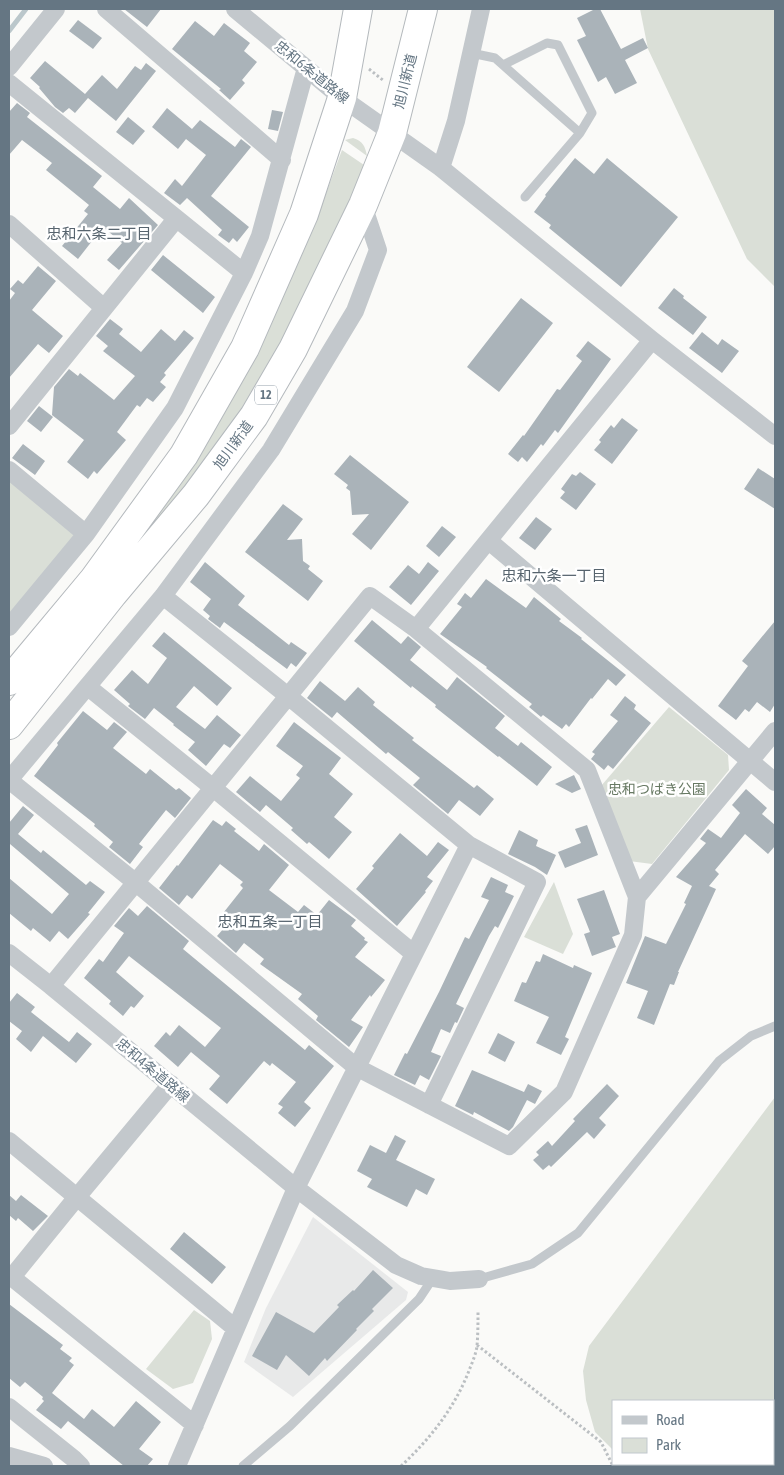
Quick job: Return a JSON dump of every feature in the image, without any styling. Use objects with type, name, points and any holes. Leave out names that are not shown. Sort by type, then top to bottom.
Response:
[{"type":"highway","points":[[9,681],[94,579],[184,455],[245,348],[304,214],[342,98],[358,9]]},
{"type":"highway","name":"旭川新道","points":[[9,725],[113,594],[196,495],[254,416],[293,349],[363,204],[392,133],[423,9]]},
{"type":"street","points":[[106,9],[282,160]]},
{"type":"street","name":"忠和6条道路線","points":[[234,9],[342,98],[441,168],[652,340],[775,436]]},
{"type":"street","points":[[345,9],[351,48]]},
{"type":"street","points":[[441,168],[456,121],[481,9]]},
{"type":"street","points":[[9,67],[50,11]]},
{"type":"street","points":[[9,627],[86,534],[175,408],[244,274],[260,236],[306,68]]},
{"type":"street","points":[[9,83],[244,274]]},
{"type":"street","points":[[51,986],[134,882],[370,596],[416,630],[587,770],[637,897],[634,935],[564,1092],[509,1146],[356,1067],[134,882],[9,780],[163,596],[271,450],[355,311],[378,250],[363,204]]},
{"type":"street","points":[[9,426],[176,219]]},
{"type":"street","points":[[9,224],[104,308]]},
{"type":"street","points":[[416,630],[652,340]]},
{"type":"street","points":[[9,470],[86,534]]},
{"type":"street","points":[[488,542],[775,782]]},
{"type":"street","points":[[163,596],[469,845],[537,882],[429,1105]]},
{"type":"street","points":[[88,687],[413,953]]},
{"type":"street","points":[[637,897],[775,731]]},
{"type":"street","points":[[177,1466],[296,1188],[469,845]]},
{"type":"street","name":"忠和4条道路線","points":[[9,953],[296,1188],[396,1265],[421,1276],[450,1281],[479,1279]]},
{"type":"street","points":[[171,1084],[10,1276],[195,1425]]},
{"type":"street","points":[[9,1140],[235,1328]]},
{"type":"street","points":[[9,1407],[81,1466]]},
{"type":"street","points":[[9,1456],[44,1466]]},
{"type":"lane","points":[[503,65],[547,43],[558,44],[592,113],[580,133],[525,197]]},
{"type":"lane","points":[[471,53],[495,58],[580,133]]},
{"type":"lane","points":[[479,1279],[532,1264],[578,1233],[719,1061],[751,1036],[775,1026]]},
{"type":"lane","points":[[243,1466],[290,1426],[406,1313],[419,1299],[433,1278]]},
{"type":"path","points":[[351,48],[402,96]]},
{"type":"path","points":[[401,1466],[418,1451],[449,1411],[468,1373],[477,1346],[478,1310]]},
{"type":"path","points":[[477,1346],[601,1442],[612,1464]]},
{"type":"shaded area","points":[[313,1217],[408,1292],[406,1300],[293,1397],[244,1362],[266,1308]]},
{"type":"green space","points":[[640,9],[775,9],[775,287],[747,259],[648,49]]},
{"type":"green space","points":[[353,138],[363,144],[367,156],[345,140]]},
{"type":"green space","points":[[342,150],[364,165],[323,266],[285,344],[190,489],[104,581],[252,356],[318,215]]},
{"type":"green space","points":[[9,479],[75,534],[11,613],[9,611]]},
{"type":"green space","name":"忠和つばき公園","points":[[669,707],[728,755],[729,770],[652,864],[629,861],[601,786]]},
{"type":"green space","points":[[554,882],[573,934],[563,954],[524,937]]},
{"type":"green space","points":[[775,1097],[775,1466],[630,1466],[628,1465],[774,1465],[774,1400],[612,1400],[612,1449],[595,1432],[586,1400],[583,1371],[589,1346]]},
{"type":"green space","points":[[194,1310],[210,1321],[212,1339],[193,1383],[173,1389],[146,1369]]},
{"type":"building","points":[[124,9],[161,9],[147,27]]},
{"type":"building","points":[[595,9],[600,9],[621,49],[643,38],[648,48],[625,60],[637,83],[615,94],[606,77],[598,82],[577,40],[586,36],[577,18]]},
{"type":"building","points":[[78,20],[102,38],[93,49],[69,31]]},
{"type":"building","points":[[195,21],[214,36],[224,23],[250,43],[244,51],[257,62],[242,80],[245,83],[230,100],[219,90],[221,89],[172,49]]},
{"type":"building","points":[[45,61],[85,94],[102,75],[117,89],[135,66],[141,70],[146,63],[156,71],[116,121],[88,98],[75,113],[69,108],[63,113],[55,107],[40,87],[30,78]]},
{"type":"building","points":[[17,103],[30,113],[27,117],[102,176],[93,187],[120,209],[129,198],[158,225],[119,270],[107,260],[122,243],[103,227],[78,259],[62,246],[88,214],[84,211],[89,205],[46,170],[52,163],[22,140],[9,155],[9,112]]},
{"type":"building","points":[[167,108],[192,129],[200,120],[235,147],[241,139],[251,147],[211,196],[249,227],[237,242],[233,238],[229,243],[218,235],[222,230],[187,198],[180,205],[164,193],[175,179],[182,186],[206,155],[186,139],[178,149],[152,127]]},
{"type":"building","points":[[272,110],[283,112],[278,131],[268,129]]},
{"type":"building","points":[[128,117],[145,131],[133,145],[116,132]]},
{"type":"building","points":[[575,158],[594,174],[607,158],[678,217],[621,287],[549,228],[551,225],[534,212],[545,195]]},
{"type":"building","points":[[163,255],[215,297],[203,313],[151,270]]},
{"type":"building","points":[[38,266],[56,281],[32,310],[63,336],[49,353],[38,344],[9,378],[9,301],[15,293],[10,289],[18,280],[23,284]]},
{"type":"building","points":[[674,288],[684,296],[683,298],[707,317],[693,335],[658,308]]},
{"type":"building","points":[[521,298],[553,323],[499,392],[467,367]]},
{"type":"building","points":[[110,319],[123,329],[119,334],[141,352],[161,329],[175,341],[184,330],[194,338],[164,373],[166,375],[160,382],[166,387],[153,402],[147,398],[140,407],[137,405],[117,432],[126,440],[97,474],[94,471],[88,479],[67,462],[84,440],[52,415],[54,387],[69,369],[78,376],[80,373],[114,400],[135,376],[103,351],[108,346],[96,336]]},
{"type":"building","points":[[702,332],[718,345],[722,339],[739,351],[722,373],[689,348]]},
{"type":"building","points":[[588,341],[611,359],[558,433],[555,430],[543,446],[541,444],[527,462],[522,457],[518,462],[508,454],[524,436],[557,389],[560,390],[582,361],[576,356]]},
{"type":"building","points":[[39,406],[53,417],[41,432],[27,421]]},
{"type":"building","points":[[622,418],[638,430],[612,464],[594,450],[611,425],[614,428]]},
{"type":"building","points":[[23,444],[45,461],[35,475],[12,458]]},
{"type":"building","points":[[350,455],[409,502],[371,550],[352,534],[369,514],[352,515],[350,491],[346,488],[348,485],[334,474]]},
{"type":"building","points":[[758,468],[775,479],[775,509],[744,489]]},
{"type":"building","points":[[580,472],[596,484],[576,510],[560,498],[565,492],[561,489],[572,474],[576,476]]},
{"type":"building","points":[[283,504],[303,519],[287,540],[302,539],[303,561],[310,566],[308,569],[323,581],[308,601],[245,552]]},
{"type":"building","points":[[536,517],[552,529],[535,550],[519,538]]},
{"type":"building","points":[[442,526],[456,537],[439,557],[426,546]]},
{"type":"building","points":[[205,562],[245,596],[238,605],[289,645],[291,642],[307,653],[296,667],[291,663],[287,669],[224,622],[220,628],[208,619],[210,616],[203,610],[211,599],[190,582]]},
{"type":"building","points":[[428,562],[439,571],[411,605],[389,587],[408,565],[419,574]]},
{"type":"building","points":[[486,579],[526,608],[534,597],[561,619],[559,621],[626,675],[616,686],[608,679],[569,727],[566,724],[562,729],[543,715],[541,717],[529,707],[532,704],[487,667],[440,634],[462,607],[457,604],[465,593],[471,598]]},
{"type":"building","points":[[372,620],[401,644],[408,636],[421,647],[410,660],[447,690],[457,677],[505,716],[495,728],[518,746],[521,742],[552,767],[537,786],[354,641]]},
{"type":"building","points":[[775,621],[775,704],[770,712],[757,702],[749,712],[745,709],[736,720],[718,706],[748,666],[742,661]]},
{"type":"building","points":[[164,632],[232,688],[217,706],[194,686],[176,707],[205,729],[217,715],[241,735],[230,748],[224,744],[206,766],[188,750],[195,742],[174,724],[154,708],[145,719],[128,706],[130,704],[114,690],[132,670],[148,684],[167,658],[152,646]]},
{"type":"building","points":[[320,681],[345,701],[358,687],[375,702],[373,705],[414,738],[412,740],[474,788],[477,785],[494,799],[480,816],[459,800],[448,814],[413,785],[420,778],[388,752],[386,754],[337,712],[332,718],[307,698]]},
{"type":"building","points":[[625,696],[636,705],[634,709],[651,723],[613,769],[608,765],[604,770],[591,759],[595,754],[592,752],[618,721],[610,715]]},
{"type":"building","points":[[83,711],[107,730],[114,722],[127,732],[113,748],[146,774],[150,769],[176,790],[179,788],[191,798],[175,818],[166,810],[139,844],[143,847],[130,864],[109,847],[113,842],[94,826],[95,824],[34,776]]},
{"type":"building","points":[[294,722],[341,758],[329,774],[353,794],[334,817],[352,832],[329,859],[309,842],[307,844],[291,830],[293,828],[266,805],[260,812],[236,792],[250,776],[281,801],[300,778],[296,775],[303,766],[276,746]]},
{"type":"building","points":[[574,775],[581,789],[572,793],[555,784]]},
{"type":"building","points":[[746,789],[767,808],[762,814],[775,825],[775,846],[768,854],[745,834],[715,870],[719,874],[709,886],[716,889],[678,972],[674,985],[670,984],[654,1025],[637,1018],[648,991],[626,983],[645,936],[666,944],[686,904],[684,903],[692,886],[676,877],[706,843],[700,839],[708,829],[721,838],[740,813],[732,805]]},
{"type":"building","points":[[23,806],[34,815],[18,834],[41,853],[43,850],[86,885],[90,881],[105,892],[88,913],[90,914],[68,939],[59,931],[50,942],[33,928],[31,931],[9,913],[9,878],[52,914],[69,894],[9,845],[9,823]]},
{"type":"building","points":[[213,820],[222,826],[226,821],[236,829],[234,831],[259,851],[264,844],[289,865],[269,890],[298,912],[304,905],[317,915],[329,900],[356,920],[351,926],[368,942],[355,957],[385,980],[371,997],[370,995],[351,1020],[363,1027],[349,1047],[316,1020],[318,1016],[298,999],[302,994],[260,964],[264,959],[244,943],[236,953],[217,936],[225,927],[220,923],[223,919],[220,917],[243,888],[240,885],[243,882],[220,864],[192,899],[187,895],[179,905],[159,888]]},
{"type":"building","points":[[587,825],[598,855],[565,868],[558,852],[581,843],[575,829]]},
{"type":"building","points":[[519,830],[538,840],[536,846],[556,855],[547,875],[508,854]]},
{"type":"building","points":[[400,833],[427,856],[438,842],[449,850],[427,877],[433,881],[426,892],[397,926],[356,889],[374,868],[372,866]]},
{"type":"building","points":[[491,877],[508,885],[505,892],[514,896],[498,928],[495,926],[489,936],[456,1004],[464,1008],[457,1023],[455,1022],[450,1033],[441,1029],[431,1052],[441,1056],[429,1080],[420,1075],[415,1085],[394,1075],[439,992],[465,937],[469,939],[489,900],[481,897]]},
{"type":"building","points":[[604,890],[620,934],[612,937],[616,947],[592,956],[584,934],[590,932],[577,899]]},
{"type":"building","points":[[147,906],[189,941],[183,949],[305,1050],[309,1045],[334,1066],[304,1102],[311,1108],[295,1127],[278,1113],[283,1107],[278,1104],[296,1082],[272,1063],[270,1066],[264,1061],[227,1104],[209,1089],[220,1076],[191,1052],[178,1067],[154,1046],[166,1032],[170,1036],[179,1025],[205,1047],[221,1028],[129,956],[116,972],[144,996],[134,1008],[131,1006],[123,1016],[109,1004],[111,1001],[84,978],[99,959],[103,962],[124,933],[114,926],[129,908],[138,916]]},
{"type":"building","points":[[543,954],[573,968],[574,965],[592,973],[565,1037],[569,1039],[561,1055],[536,1043],[549,1017],[514,1001],[522,982],[526,983],[536,961],[540,962]]},
{"type":"building","points":[[17,993],[35,1007],[31,1012],[69,1042],[77,1032],[92,1044],[76,1063],[43,1036],[31,1052],[16,1039],[22,1031],[9,1021],[9,1003]]},
{"type":"building","points":[[498,1033],[515,1042],[505,1062],[488,1053]]},
{"type":"building","points":[[472,1070],[524,1092],[528,1084],[542,1091],[535,1104],[527,1100],[509,1131],[474,1112],[473,1115],[455,1106]]},
{"type":"building","points":[[607,1084],[619,1096],[599,1118],[606,1125],[594,1139],[587,1132],[551,1167],[549,1165],[543,1170],[533,1160],[539,1155],[536,1152],[548,1141],[552,1146],[575,1121],[573,1119]]},
{"type":"building","points":[[395,1135],[406,1141],[396,1160],[435,1179],[427,1195],[416,1189],[407,1207],[367,1187],[372,1179],[357,1171],[370,1145],[386,1153]]},
{"type":"building","points":[[9,1195],[16,1201],[21,1195],[48,1216],[33,1231],[18,1218],[16,1221],[9,1215]]},
{"type":"building","points":[[184,1232],[226,1267],[212,1284],[170,1249]]},
{"type":"building","points":[[373,1270],[393,1288],[372,1309],[374,1311],[357,1330],[327,1361],[325,1358],[309,1376],[286,1355],[277,1370],[252,1356],[276,1312],[314,1333],[339,1307],[337,1305],[354,1291]]},
{"type":"building","points":[[9,1304],[63,1345],[60,1349],[72,1358],[69,1361],[74,1365],[52,1393],[84,1419],[92,1409],[114,1427],[136,1401],[161,1422],[139,1449],[153,1459],[147,1466],[124,1466],[68,1421],[61,1429],[36,1410],[44,1401],[43,1397],[25,1382],[20,1387],[9,1378]]},
{"type":"waterway","points":[[9,31],[26,9]]},
{"type":"district","name":"忠和六条二丁目","points":[[99,233]]},
{"type":"district","name":"忠和六条一丁目","points":[[554,575]]},
{"type":"district","name":"忠和五条一丁目","points":[[270,921]]}]
